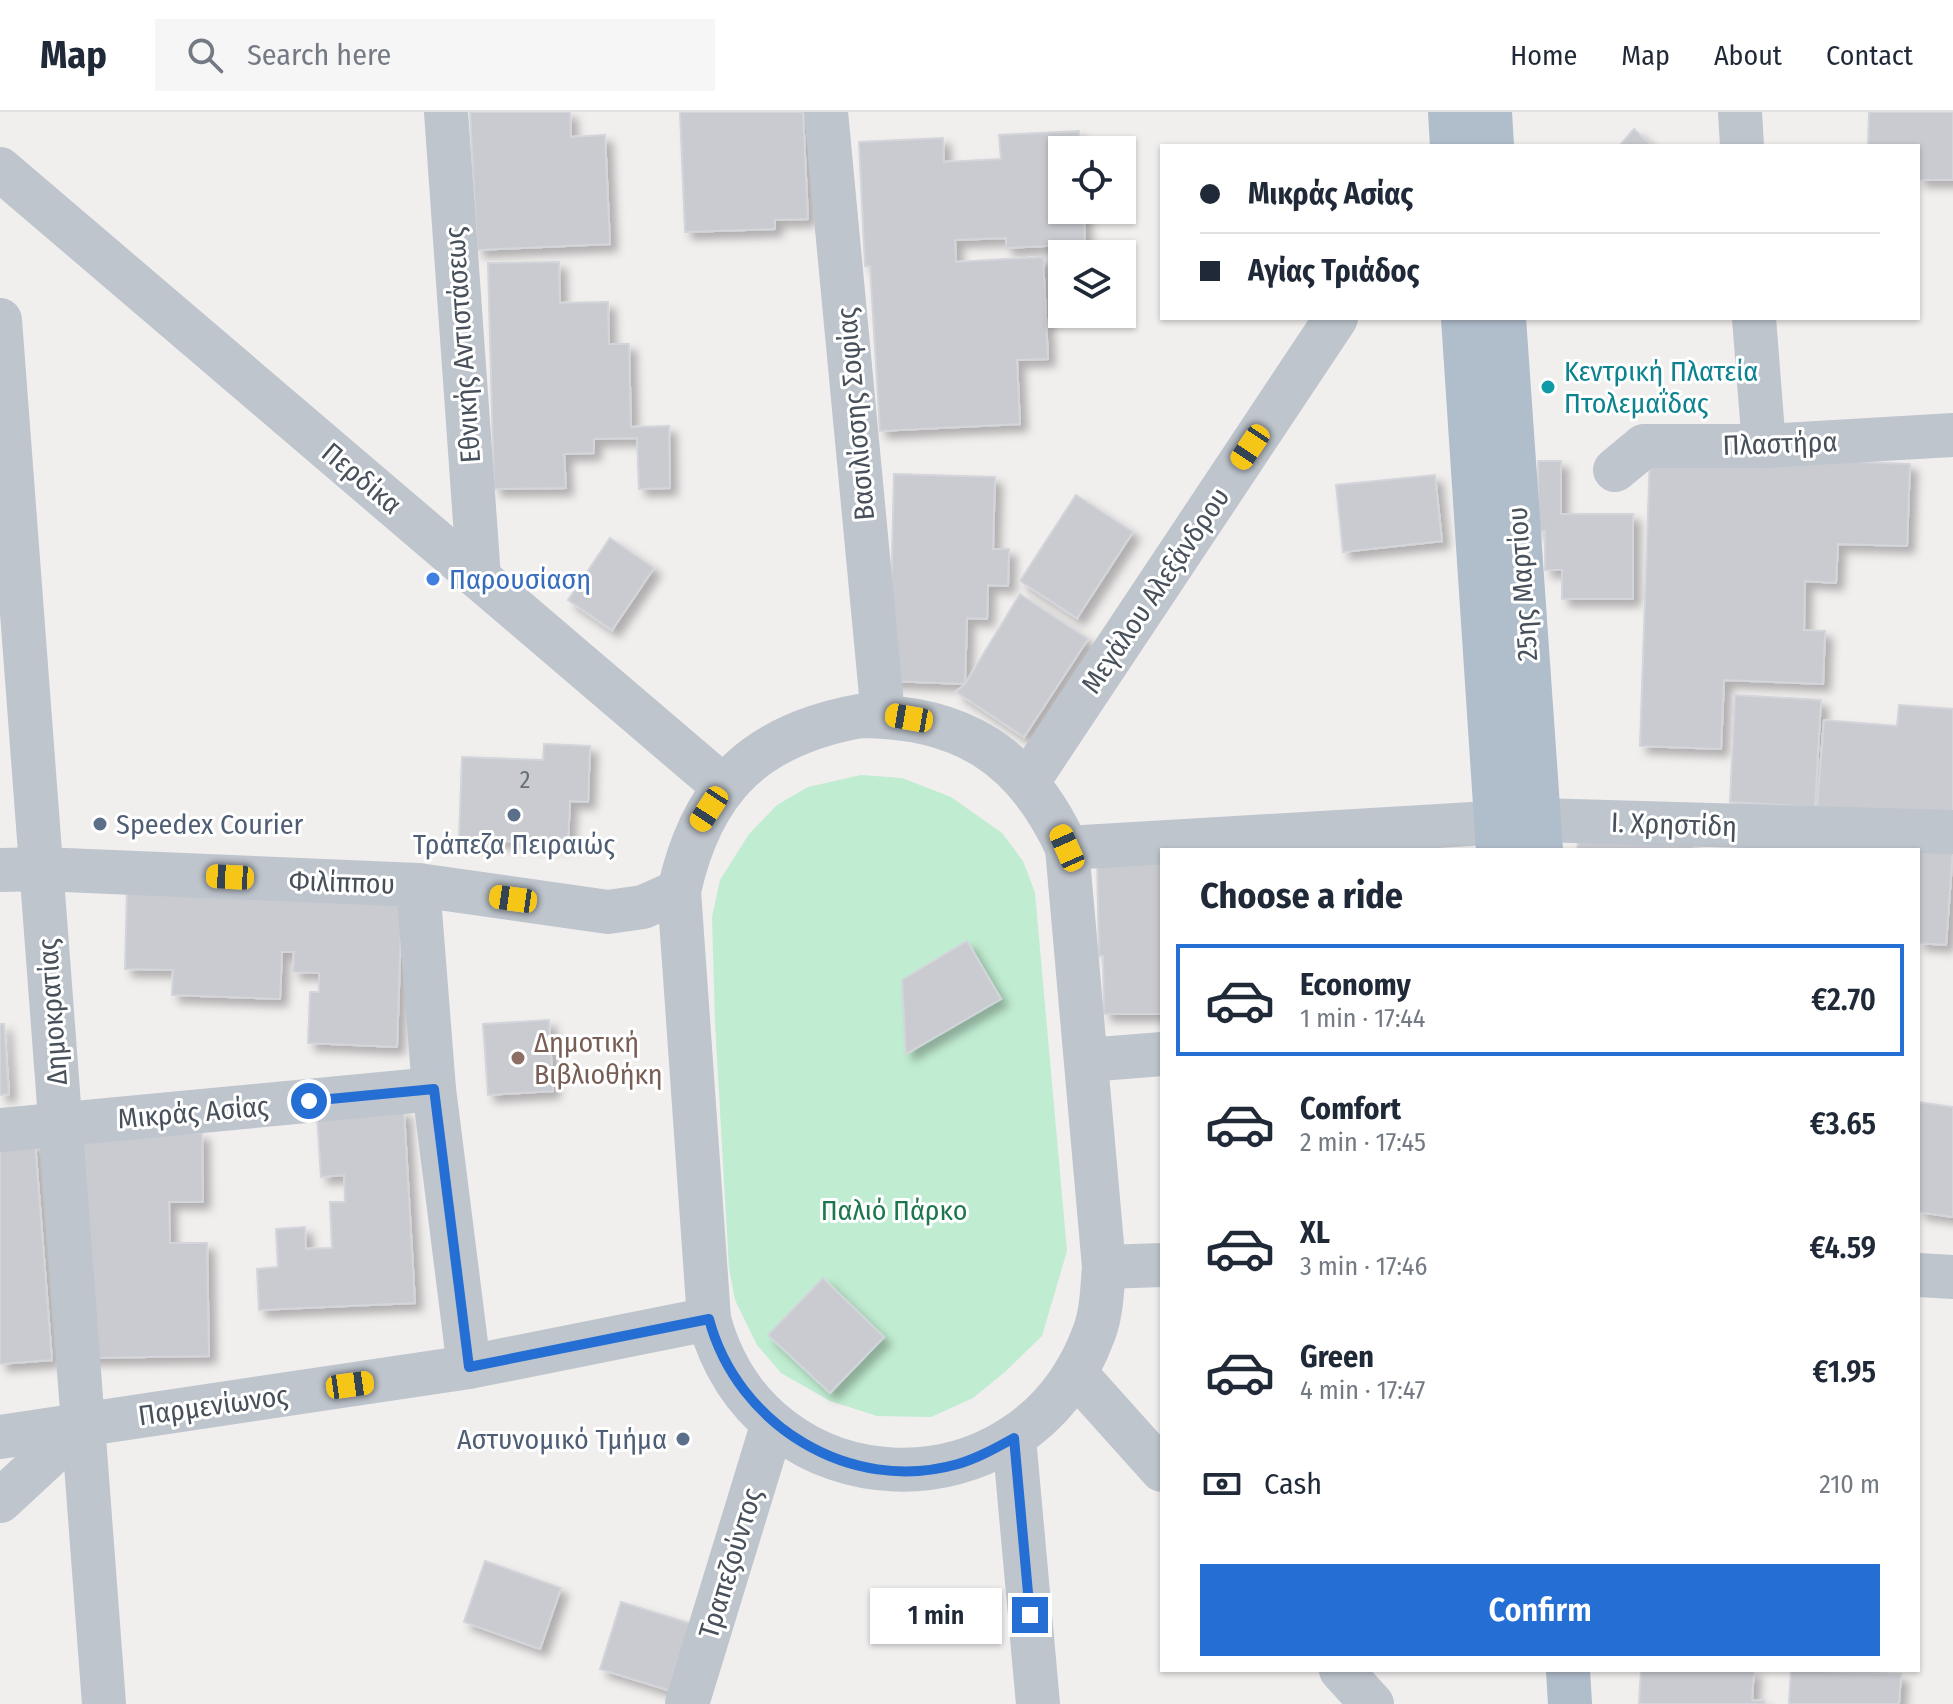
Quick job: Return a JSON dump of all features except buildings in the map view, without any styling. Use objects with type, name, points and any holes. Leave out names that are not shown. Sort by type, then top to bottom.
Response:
[{"type":"main road","points":[[1459,139],[1490,112]]},
{"type":"main road","name":"25ης Μαρτίου","points":[[1463,320],[1496,516],[1540,835]]},
{"type":"main road","name":"25ης Μαρτίου","points":[[1497,836],[1496,516],[1504,320]]},
{"type":"main road","points":[[1568,1672],[1570,1704]]},
{"type":"street","name":"Εθνικής Αντιστάσεως","points":[[446,112],[479,578]]},
{"type":"street","name":"Βασιλίσσης Σοφίας","points":[[826,112],[883,716]]},
{"type":"street","points":[[1740,112],[1742,144]]},
{"type":"street","name":"Περδίκα","points":[[0,169],[724,787]]},
{"type":"street","name":"Δημοκρατίας","points":[[0,320],[21,870],[60,1125],[104,1704]]},
{"type":"street","name":"Μεγάλου Αλεξάνδρου","points":[[1027,783],[1335,320]]},
{"type":"street","points":[[1754,320],[1764,446]]},
{"type":"street","name":"Πλαστήρα","points":[[1615,470],[1644,446],[1764,446],[1953,435]]},
{"type":"street","points":[[860,716],[925,721],[957,732],[986,747],[1027,783],[1053,818],[1067,848],[1104,1267],[1102,1300],[1094,1332],[1075,1373],[1044,1414],[1014,1438],[957,1464],[925,1470],[893,1471],[857,1466],[827,1456],[773,1423],[747,1397],[728,1369],[714,1338],[709,1319],[679,891],[688,853],[700,822],[724,787],[766,749],[796,733],[827,722],[860,716]]},
{"type":"street","name":"Ι. Χρηστίδη","points":[[1067,848],[1540,835],[1953,832]]},
{"type":"street","name":"Φιλίππου","points":[[21,870],[418,885],[608,912],[643,907],[679,891]]},
{"type":"street","points":[[418,885],[434,1089],[469,1367]]},
{"type":"street","points":[[1087,1060],[1160,1054]]},
{"type":"street","name":"Μικράς Ασίας","points":[[0,1130],[434,1089]]},
{"type":"street","points":[[1104,1267],[1160,1265]]},
{"type":"street","points":[[1920,1275],[1953,1277]]},
{"type":"street","name":"Παρμενίωνος","points":[[0,1437],[469,1367],[709,1319]]},
{"type":"street","points":[[1075,1373],[1160,1468]]},
{"type":"street","name":"Τραπεζούντος","points":[[687,1704],[773,1423]]},
{"type":"street","points":[[0,1501],[83,1424]]},
{"type":"street","points":[[1014,1438],[1038,1704]]},
{"type":"green space","name":"Παλιό Πάρκο","points":[[861,775],[902,778],[951,797],[1002,833],[1023,861],[1035,893],[1067,1251],[1042,1336],[973,1398],[931,1417],[877,1416],[830,1401],[781,1373],[757,1345],[735,1300],[729,1268],[712,917],[720,880],[749,834],[777,805],[808,787]]},
{"type":"place","name":"Κεντρική Πλατεία Πτολεμαΐδας","points":[[1548,387]]},
{"type":"place","name":"Παρουσίαση","points":[[433,579]]},
{"type":"place","name":"Τράπεζα Πειραιώς","points":[[514,815]]},
{"type":"place","name":"Speedex Courier","points":[[100,824]]},
{"type":"place","name":"Δημοτική Βιβλιοθήκη","points":[[518,1058]]},
{"type":"place","name":"Αστυνομικό Τμήμα","points":[[683,1439]]},
{"type":"route","points":[[309,1101],[434,1089],[469,1367],[709,1319],[728,1369],[747,1397],[773,1423],[827,1456],[857,1466],[893,1471],[925,1470],[957,1464],[1014,1438],[1030,1615]]}]
